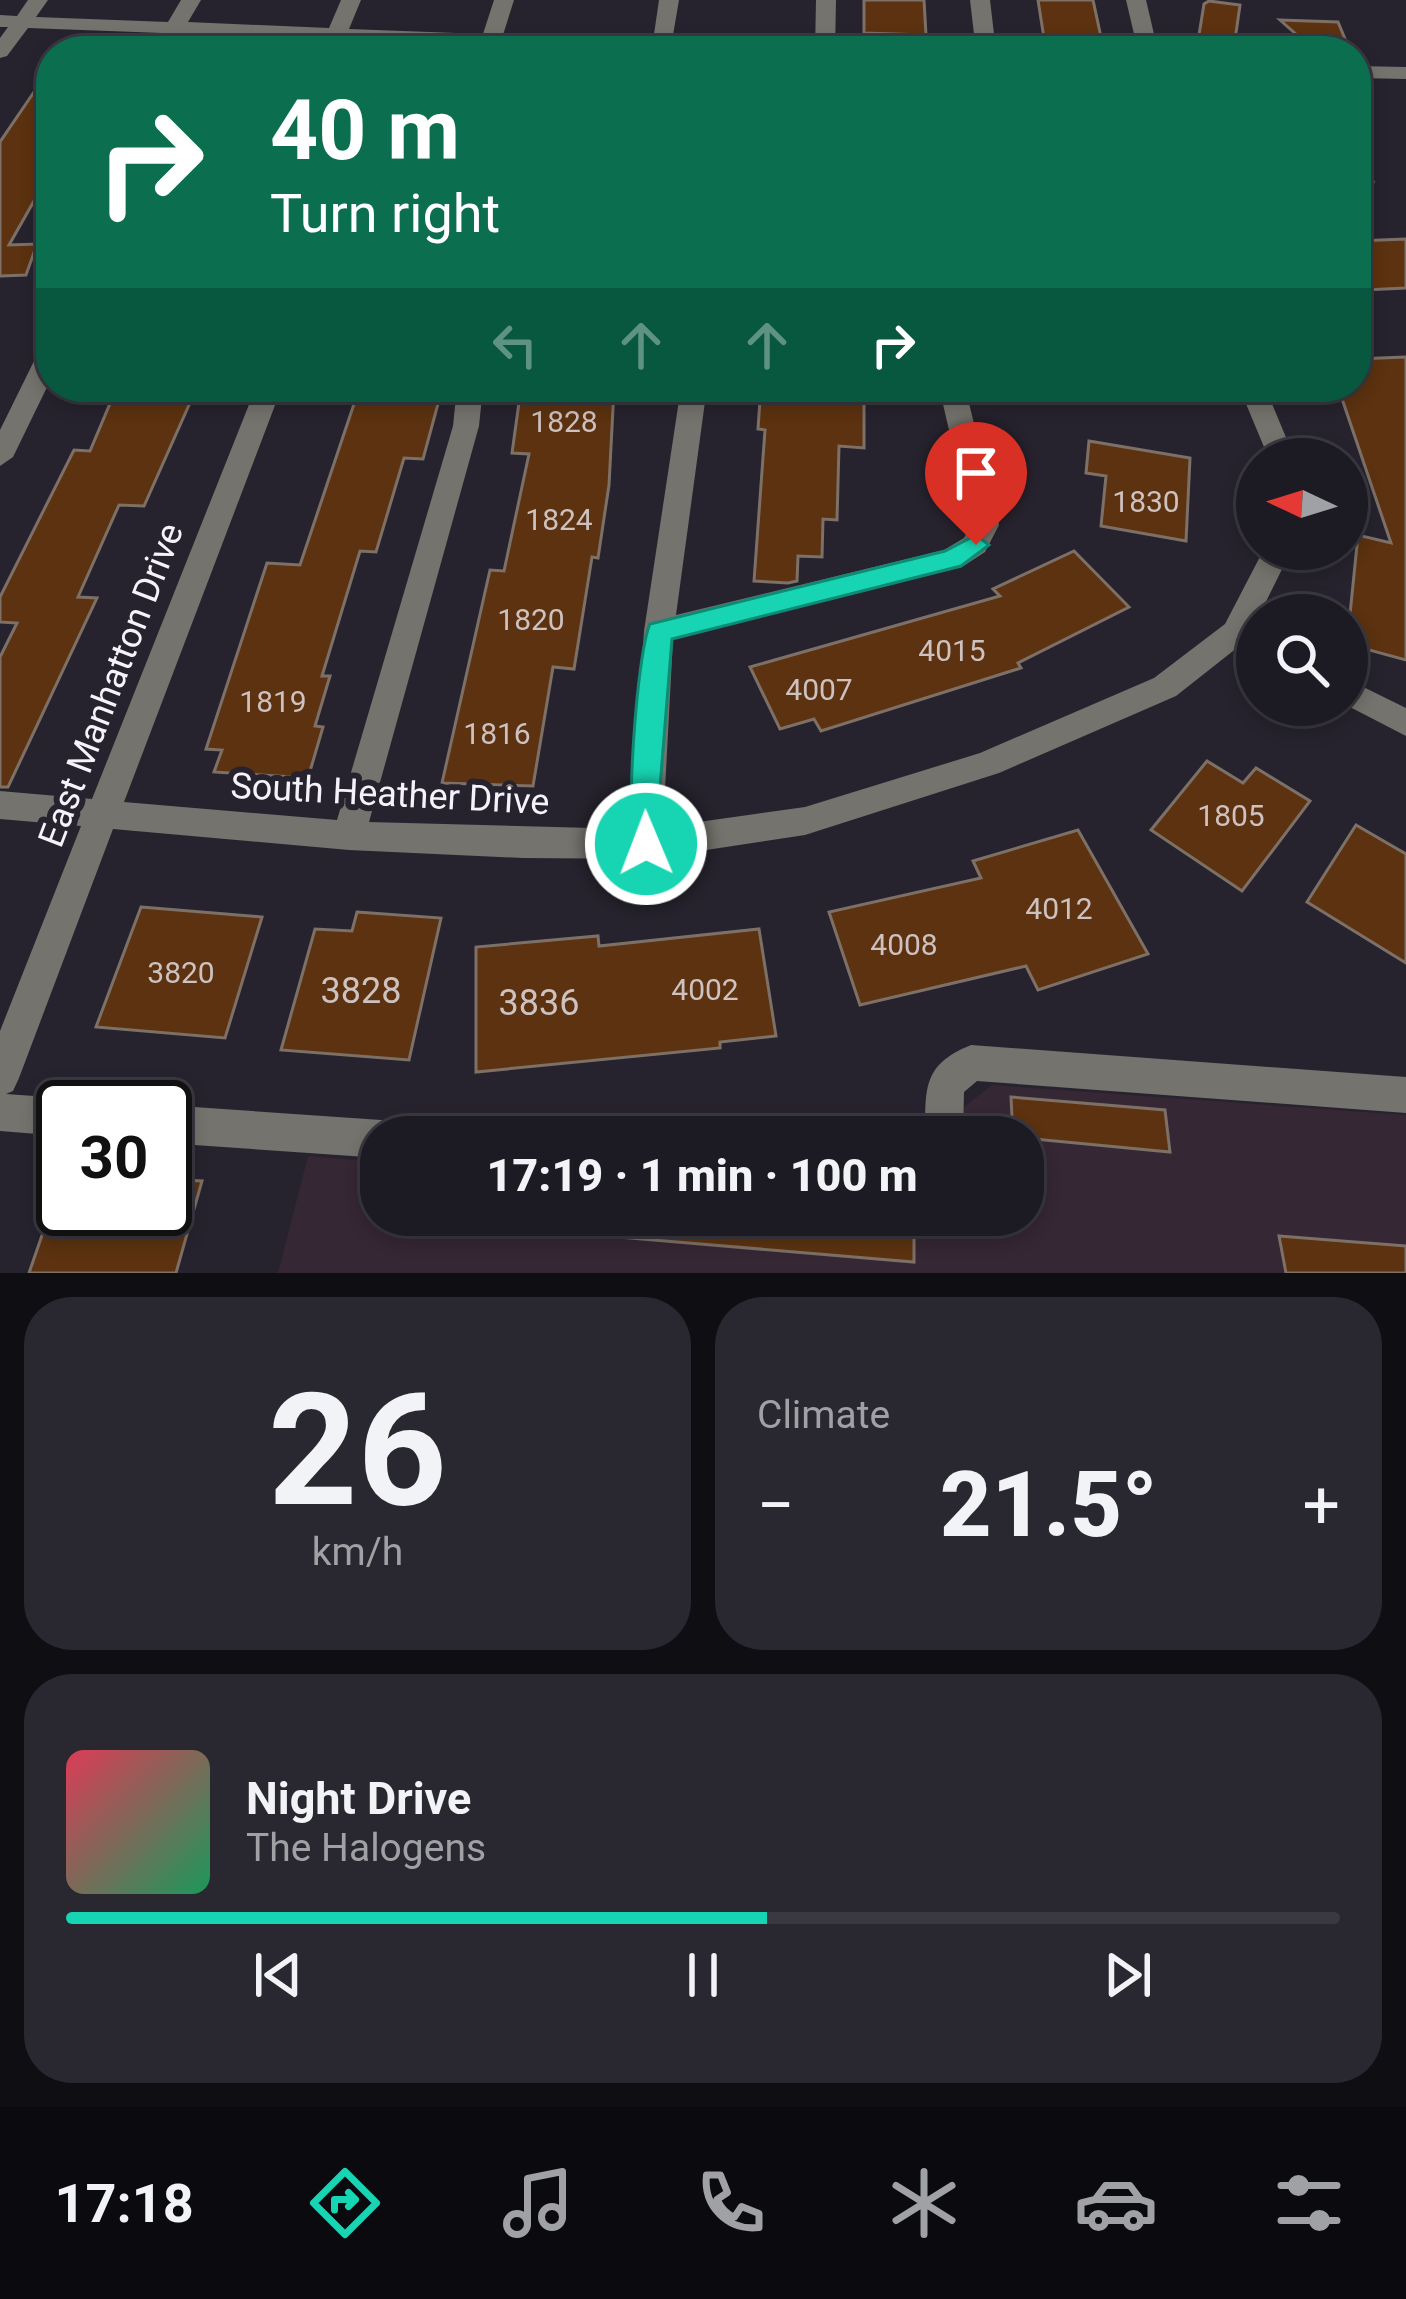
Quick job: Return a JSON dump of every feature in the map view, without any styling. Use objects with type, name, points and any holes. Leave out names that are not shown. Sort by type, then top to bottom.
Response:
[{"type":"street","points":[[0,52],[11,21],[38,0]]},
{"type":"street","points":[[169,36],[191,0]]},
{"type":"street","points":[[336,36],[351,0]]},
{"type":"street","points":[[492,36],[504,0]]},
{"type":"street","points":[[664,36],[669,0]]},
{"type":"street","points":[[825,36],[826,0]]},
{"type":"street","points":[[980,0],[984,36]]},
{"type":"street","points":[[1136,0],[1144,36]]},
{"type":"street","points":[[11,21],[259,36]]},
{"type":"street","points":[[1371,72],[1406,73]]},
{"type":"street","points":[[0,458],[36,384]]},
{"type":"street","name":"East Manhatton Drive","points":[[0,1078],[263,402]]},
{"type":"street","points":[[349,836],[466,426],[468,402]]},
{"type":"street","points":[[646,844],[659,632],[692,402]]},
{"type":"street","points":[[659,632],[952,559],[976,545],[985,525],[956,402]]},
{"type":"street","points":[[1258,402],[1273,438]]},
{"type":"street","name":"South Heather Drive","points":[[0,805],[349,836],[646,844],[805,821],[988,764],[1165,687],[1236,643]]},
{"type":"street","points":[[1368,702],[1406,723]]},
{"type":"street","points":[[944,1116],[945,1083],[971,1063],[1406,1094]]},
{"type":"street","points":[[0,1112],[36,1115]]},
{"type":"street","points":[[192,1126],[360,1138]]},
{"type":"shaded area","points":[[992,1085],[1406,1115],[1406,1273],[278,1273],[308,1156],[360,1160],[360,1236],[1044,1236],[1044,1116],[959,1116]]},
{"type":"building","points":[[864,0],[924,0],[926,35],[864,33]]},
{"type":"building","points":[[1038,0],[1093,0],[1101,36],[1044,36]]},
{"type":"building","points":[[1204,4],[1240,5],[1236,36],[1199,35]]},
{"type":"building","points":[[1280,20],[1338,22],[1344,36],[1298,36]]},
{"type":"building","points":[[36,89],[36,197],[9,245],[36,244],[26,275],[0,276],[0,142]]},
{"type":"building","points":[[1406,239],[1406,288],[1371,290],[1371,240]]},
{"type":"building","points":[[1406,357],[1406,660],[1368,650],[1368,594],[1352,594],[1354,570],[1368,570],[1368,537],[1391,543],[1368,475],[1368,438],[1355,438],[1343,402],[1371,402],[1371,358]]},
{"type":"building","points":[[111,402],[190,402],[144,506],[119,505],[78,597],[97,598],[8,787],[0,787],[0,657],[17,623],[0,622],[0,597],[74,450],[90,451]]},
{"type":"building","points":[[355,402],[439,402],[423,459],[404,458],[376,552],[360,551],[322,676],[330,676],[315,726],[323,727],[308,778],[214,772],[222,750],[206,749],[267,563],[300,565]]},
{"type":"building","points":[[519,402],[613,402],[609,485],[598,558],[592,557],[574,669],[553,667],[533,786],[442,783],[490,570],[504,571],[529,454],[512,453]]},
{"type":"building","points":[[760,402],[864,402],[864,448],[839,446],[837,520],[823,519],[822,557],[798,556],[797,581],[754,581],[765,430],[758,429]]},
{"type":"building","points":[[1089,441],[1190,458],[1186,541],[1101,526],[1106,476],[1086,473]]},
{"type":"building","points":[[1074,551],[1129,607],[1018,663],[1021,668],[821,731],[814,719],[780,729],[750,667],[1000,596],[993,589]]},
{"type":"building","points":[[1207,761],[1243,783],[1256,768],[1310,801],[1242,891],[1151,830]]},
{"type":"building","points":[[1356,825],[1406,854],[1406,963],[1307,902]]},
{"type":"building","points":[[1078,830],[1148,954],[1038,990],[1026,966],[860,1005],[829,912],[981,878],[973,861]]},
{"type":"building","points":[[141,907],[262,917],[225,1038],[96,1027]]},
{"type":"building","points":[[357,912],[441,918],[409,1060],[281,1050],[315,929],[352,931]]},
{"type":"building","points":[[759,929],[776,1036],[720,1042],[720,1048],[476,1072],[476,947],[598,936],[599,946]]},
{"type":"building","points":[[1011,1097],[1165,1110],[1170,1152],[1044,1140],[1044,1116],[1012,1116]]},
{"type":"building","points":[[192,1180],[202,1181],[192,1216]]},
{"type":"building","points":[[42,1236],[186,1236],[176,1273],[29,1273]]},
{"type":"building","points":[[914,1236],[914,1262],[617,1237]]},
{"type":"building","points":[[1279,1236],[1406,1246],[1406,1273],[1286,1273]]},
{"type":"route","points":[[646,844],[659,632],[952,559],[976,545]]}]
